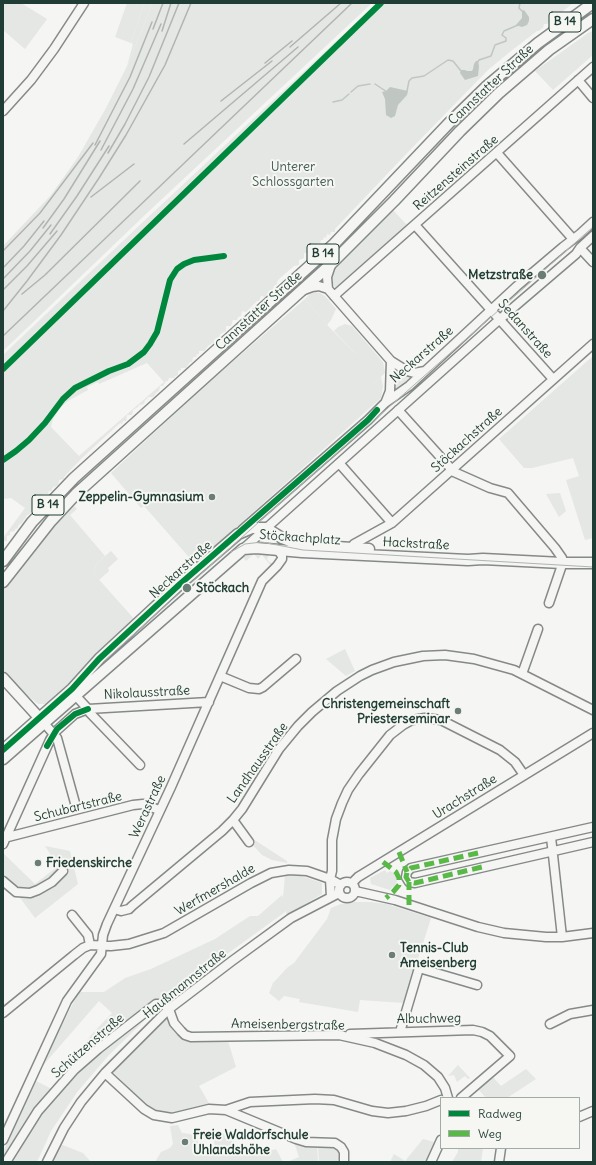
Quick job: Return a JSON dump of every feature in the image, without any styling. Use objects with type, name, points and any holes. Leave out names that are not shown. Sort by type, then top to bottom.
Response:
[{"type":"main road","name":"Cannstatter Straße","points":[[3,561],[32,522],[74,478],[334,244],[450,122],[487,86],[532,47],[564,22],[593,3]]},
{"type":"main road","name":"Cannstatter Straße","points":[[3,582],[50,521],[77,493],[331,264],[379,216],[460,130],[494,97],[549,50],[593,20]]},
{"type":"main road","points":[[238,534],[252,528],[266,528]]},
{"type":"main road","name":"Hackstraße","points":[[266,528],[282,538],[293,542],[354,551],[468,560],[483,559],[593,563]]},
{"type":"main road","name":"Neckarstraße","points":[[3,759],[99,660],[180,584],[238,534]]},
{"type":"main road","name":"Stöckachplatz","points":[[242,549],[250,547],[278,550],[354,551]]},
{"type":"main road","name":"Neckarstraße","points":[[3,750],[42,720],[78,698],[94,680],[242,549]]},
{"type":"main road","name":"Hackstraße","points":[[562,562],[593,568]]},
{"type":"main road","points":[[99,660],[97,664],[98,668],[102,670],[107,669]]},
{"type":"main road","points":[[87,672],[94,672],[94,680]]},
{"type":"main road","points":[[3,678],[42,720]]},
{"type":"street","points":[[3,111],[31,80],[54,49],[84,3]]},
{"type":"street","name":"Reitzensteinstraße","points":[[334,296],[593,67]]},
{"type":"street","points":[[578,80],[593,98]]},
{"type":"street","points":[[497,153],[573,239]]},
{"type":"street","name":"Neckarstraße","points":[[238,534],[368,420],[385,402],[409,386],[512,291],[593,222]]},
{"type":"street","name":"Sedanstraße","points":[[415,224],[553,379]]},
{"type":"street","name":"Neckarstraße","points":[[242,549],[500,319],[576,254],[580,248],[593,236]]},
{"type":"street","points":[[580,248],[593,262]]},
{"type":"street","points":[[328,289],[327,277],[331,264]]},
{"type":"street","points":[[300,292],[316,286],[322,286],[328,289],[391,361],[407,371],[414,373],[426,371]]},
{"type":"street","name":"Stöckachstraße","points":[[354,551],[354,544],[392,523],[593,344]]},
{"type":"street","points":[[385,402],[390,391],[391,361]]},
{"type":"street","points":[[398,410],[457,474],[490,488],[508,493],[555,548],[562,558],[562,562],[549,603]]},
{"type":"street","points":[[338,463],[392,523]]},
{"type":"street","name":"Werastraße","points":[[3,1140],[67,1000],[101,954],[103,935],[114,908],[160,810],[264,579],[281,562],[282,556],[278,550]]},
{"type":"street","points":[[522,674],[538,629]]},
{"type":"street","name":"Landhausstraße","points":[[114,908],[121,911],[129,909],[210,842],[233,820],[250,797],[285,741],[324,701],[360,676],[394,662],[433,656],[459,657],[484,661],[522,674],[593,710]]},
{"type":"street","points":[[220,676],[249,688],[259,689],[296,658]]},
{"type":"street","points":[[78,698],[90,713],[140,765]]},
{"type":"street","name":"Neckarstraße","points":[[53,734],[75,714],[78,709],[78,698]]},
{"type":"street","name":"Nikolausstraße","points":[[88,709],[208,702]]},
{"type":"street","name":"Neckarstraße","points":[[75,714],[88,709]]},
{"type":"street","points":[[331,897],[330,879],[332,871],[334,827],[345,796],[359,774],[390,735],[408,722],[420,718],[429,718],[448,723],[500,750],[516,762],[524,775]]},
{"type":"street","points":[[42,720],[57,738],[75,803]]},
{"type":"street","name":"Urachstraße","points":[[352,883],[358,877],[593,733]]},
{"type":"street","points":[[4,838],[53,734]]},
{"type":"street","name":"Schubartstraße","points":[[4,838],[133,805],[143,804],[160,810]]},
{"type":"street","points":[[233,820],[249,842]]},
{"type":"street","points":[[593,827],[411,868],[407,872],[406,877],[409,882],[415,883],[593,842]]},
{"type":"street","points":[[551,837],[562,937]]},
{"type":"street","points":[[478,853],[482,867]]},
{"type":"street","name":"Werfmershalde","points":[[102,946],[129,944],[164,933],[256,880],[271,873],[298,870],[330,879],[340,885]]},
{"type":"street","points":[[3,881],[16,892],[30,893],[52,882],[63,871]]},
{"type":"street","points":[[346,882],[352,883],[355,891],[352,897],[347,898],[341,896],[339,893],[340,885],[346,882]]},
{"type":"street","points":[[355,891],[395,900],[489,930],[532,936],[562,937],[593,933]]},
{"type":"street","name":"Haußmannstraße","points":[[47,1162],[64,1128],[81,1102],[104,1072],[169,1009],[291,918],[339,893]]},
{"type":"street","points":[[72,915],[88,935],[90,945]]},
{"type":"street","points":[[3,1013],[74,955],[90,945],[102,946]]},
{"type":"street","points":[[400,1032],[419,968],[477,985]]},
{"type":"street","name":"Schützenstraße","points":[[6,1162],[38,1111],[74,1070],[98,1049],[156,1004],[164,1005],[169,1009]]},
{"type":"street","name":"Ameisenbergstraße","points":[[169,1009],[174,1024],[185,1035],[191,1037],[339,1035],[375,1042],[412,1058],[424,1065],[438,1077],[445,1088],[448,1097]]},
{"type":"street","points":[[550,1024],[570,1014],[593,1010]]},
{"type":"street","name":"Albuchweg","points":[[339,1035],[473,1030],[490,1036],[510,1056],[462,1097]]},
{"type":"street","points":[[104,1072],[144,1109],[154,1115],[172,1118],[209,1109],[226,1110],[296,1139],[306,1142],[335,1143],[341,1147],[344,1152],[344,1162]]},
{"type":"street","points":[[226,1110],[250,1102],[334,1100],[372,1111],[388,1113],[406,1111],[440,1100]]},
{"type":"street","points":[[580,1118],[593,1111]]},
{"type":"street","points":[[432,1162],[440,1142]]},
{"type":"street","points":[[499,1162],[501,1149]]},
{"type":"shaded area","points":[[127,3],[144,3],[131,43],[115,37]]},
{"type":"shaded area","points":[[152,3],[372,3],[147,213],[3,351],[3,246],[51,195],[78,157],[106,108],[127,66]]},
{"type":"shaded area","points":[[524,10],[529,17],[529,21],[527,25],[522,27],[516,25],[522,18],[522,11]]},
{"type":"shaded area","points":[[476,61],[478,61],[479,66],[478,76],[465,80],[460,73],[461,70],[472,71]]},
{"type":"shaded area","points":[[390,87],[408,91],[407,95],[398,105],[395,116],[391,118],[386,115],[385,99],[382,92],[386,91]]},
{"type":"shaded area","points":[[305,299],[329,327],[356,354],[362,394],[381,377],[383,386],[381,398],[195,564],[144,506],[141,508],[111,473],[200,390]]},
{"type":"shaded area","points":[[593,356],[593,538],[585,540],[566,480],[579,476],[573,458],[532,468],[524,468],[499,439]]},
{"type":"shaded area","points":[[74,506],[77,509],[70,515],[105,556],[96,565],[94,574],[136,621],[47,704],[38,704],[19,688],[3,669],[3,589],[42,538]]},
{"type":"shaded area","points":[[355,902],[387,904],[431,918],[404,1003],[360,1000],[358,1012],[299,1002],[300,999],[284,996],[279,1001],[269,993],[273,983],[288,967],[294,963],[327,919],[331,908],[341,904]]},
{"type":"shaded area","points":[[167,1018],[191,1042],[228,1041],[236,1067],[199,1086],[210,1105],[172,1115],[153,1112],[113,1072]]},
{"type":"shaded area","name":"Freie Waldorfschule Uhlandshöhe","points":[[178,1125],[182,1133],[190,1134],[196,1137],[202,1152],[212,1151],[215,1148],[214,1140],[210,1141],[209,1136],[230,1132],[234,1148],[245,1162],[155,1162],[161,1152],[170,1148],[173,1144],[170,1126]]},
{"type":"shaded area","points":[[60,1144],[83,1153],[91,1162],[51,1162]]},
{"type":"green space","points":[[3,3],[21,3],[47,19],[25,49],[3,30]]},
{"type":"green space","points":[[144,3],[152,3],[127,66],[133,44],[131,43]]},
{"type":"green space","name":"Unterer Schlossgarten","points":[[377,3],[573,3],[547,24],[544,24],[543,28],[537,31],[488,70],[335,229],[335,232],[331,232],[330,235],[327,234],[326,238],[324,237],[320,243],[317,243],[316,248],[311,248],[309,253],[304,253],[304,258],[299,260],[299,265],[294,266],[279,279],[273,290],[270,290],[269,294],[265,297],[261,296],[259,301],[257,301],[246,312],[242,311],[241,316],[238,317],[237,320],[233,320],[231,326],[226,326],[226,331],[220,334],[220,336],[204,351],[199,351],[199,354],[197,354],[196,357],[193,357],[192,362],[190,362],[186,368],[181,368],[181,370],[178,371],[178,375],[174,378],[169,378],[163,386],[160,386],[159,391],[153,397],[148,397],[144,404],[139,405],[133,410],[132,415],[127,415],[126,421],[123,421],[122,424],[120,423],[82,458],[64,477],[64,479],[59,480],[58,485],[52,488],[52,491],[49,491],[48,494],[43,494],[43,499],[40,500],[32,512],[26,516],[15,531],[10,532],[10,535],[7,536],[7,541],[3,541],[3,538],[25,508],[11,498],[3,499],[3,355]],"holes":[[[147,363],[164,382],[79,456],[51,427],[53,419],[60,408],[68,401],[88,390],[87,387],[98,382],[99,384]]]},
{"type":"green space","points":[[593,31],[593,55],[553,90],[535,71]]},
{"type":"green space","points":[[392,209],[407,225],[335,288],[331,278],[332,269]]},
{"type":"green space","points":[[315,292],[325,296],[336,309],[327,325],[305,299],[310,294]]},
{"type":"green space","points":[[345,324],[352,326],[383,362],[385,373],[362,395],[340,369],[356,354],[334,331],[338,327]]},
{"type":"green space","points":[[401,370],[413,376],[393,393],[394,371]]},
{"type":"green space","points":[[267,456],[279,474],[269,480],[257,463]]},
{"type":"green space","points":[[560,493],[566,511],[559,517],[546,494]]},
{"type":"green space","points":[[111,551],[118,559],[108,568],[109,571],[99,580],[94,574],[96,565]]},
{"type":"green space","points":[[252,551],[269,555],[267,559],[272,563],[271,566],[262,555],[258,559],[254,554],[246,561],[242,556]]},
{"type":"green space","points":[[345,649],[355,671],[346,676],[326,659]]},
{"type":"green space","points":[[253,839],[287,861],[287,863],[272,860],[262,855],[250,842]]},
{"type":"green space","points":[[45,846],[70,851],[78,884],[35,918],[3,875],[3,853],[35,884],[58,866]]},
{"type":"green space","points":[[385,870],[387,873],[390,871],[394,873],[397,880],[395,886],[390,890],[371,884],[370,878]]},
{"type":"green space","points":[[296,874],[322,883],[322,894],[287,915],[285,910],[285,912],[172,994],[154,1001],[111,1033],[60,1075],[92,1034],[112,1013],[99,1001],[39,1070],[79,992],[104,992],[125,978],[151,969],[215,939],[250,916],[258,916],[282,895],[283,898],[285,875]]},
{"type":"green space","name":"Tennis-Club Ameisenberg","points":[[385,916],[418,929],[416,962],[413,974],[408,981],[402,998],[363,990],[364,986],[361,985],[368,953],[370,953],[370,949],[368,948],[372,933],[376,925]]},
{"type":"green space","points":[[147,1018],[109,1055],[78,1091],[51,1131],[37,1162],[10,1162],[33,1124],[68,1084],[98,1055]]},
{"type":"green space","points":[[208,1045],[209,1074],[184,1075],[182,1069],[175,1062],[168,1063],[167,1046]]},
{"type":"green space","points":[[458,1065],[470,1078],[468,1079],[465,1076],[457,1082],[454,1075],[448,1076]]},
{"type":"green space","points":[[526,1069],[536,1079],[509,1097],[485,1097],[478,1089],[492,1076],[501,1086]]},
{"type":"green space","points":[[34,1080],[52,1089],[25,1122],[3,1159],[3,1152]]},
{"type":"green space","points":[[423,1139],[434,1142],[427,1162],[390,1162],[394,1154],[405,1161]]},
{"type":"green space","points":[[294,1142],[317,1146],[318,1162],[287,1162],[299,1157]]},
{"type":"green space","points":[[318,1146],[336,1147],[338,1150],[339,1159],[336,1162],[319,1162]]},
{"type":"green space","points":[[234,1148],[255,1155],[276,1149],[283,1162],[245,1162]]},
{"type":"green space","points":[[458,1149],[483,1149],[481,1162],[452,1162],[458,1152]]},
{"type":"waterway","points":[[520,3],[519,8],[523,12]]},
{"type":"waterway","points":[[477,63],[479,60],[491,56],[495,45],[506,41],[506,38],[502,35],[504,31],[518,25]]},
{"type":"waterway","points":[[407,91],[409,81],[412,78],[424,76],[448,60],[453,61],[461,71]]},
{"type":"waterway","points":[[351,92],[358,86],[370,84]]},
{"type":"waterway","points":[[375,84],[387,92]]},
{"type":"waterway","points":[[333,102],[342,100],[349,94]]},
{"type":"tram line","points":[[103,662],[269,513],[593,227]]},
{"type":"tram line","points":[[231,552],[245,544],[262,542],[303,550],[593,567]]},
{"type":"railway","points":[[153,29],[163,3]]},
{"type":"railway","points":[[162,31],[171,3]]},
{"type":"railway","points":[[108,153],[149,77],[179,3]]},
{"type":"railway","points":[[3,311],[61,235],[126,135],[165,65],[191,3]]},
{"type":"railway","points":[[290,47],[341,3]]},
{"type":"railway","points":[[3,336],[352,3]]},
{"type":"railway","points":[[95,145],[130,77],[152,22]]},
{"type":"railway","points":[[101,150],[133,89],[161,24]]},
{"type":"railway","points":[[265,63],[292,41]]},
{"type":"railway","points":[[184,144],[298,47]]},
{"type":"railway","points":[[221,101],[272,61]]},
{"type":"railway","points":[[43,228],[64,199],[100,141]]},
{"type":"railway","points":[[3,251],[40,213],[93,143]]},
{"type":"railway","points":[[50,234],[77,196],[109,146]]},
{"type":"railway","points":[[91,197],[134,164]]},
{"type":"railway","points":[[22,294],[45,275],[140,181]]},
{"type":"railway","points":[[3,268],[24,246],[44,221]]},
{"type":"railway","points":[[3,279],[30,251],[51,225]]},
{"type":"railway","points":[[3,290],[27,266],[57,231]]},
{"type":"marked path","points":[[399,852],[407,872]]},
{"type":"marked path","points":[[478,853],[411,868],[407,872],[406,877],[409,882],[415,883],[482,867]]},
{"type":"marked path","points":[[383,862],[396,872],[399,878],[399,885],[386,898]]},
{"type":"marked path","points":[[409,882],[409,905]]},
{"type":"cycle path","points":[[3,369],[381,3]]},
{"type":"cycle path","points":[[3,460],[29,440],[45,423],[63,399],[75,388],[109,371],[128,364],[144,352],[157,332],[170,280],[177,269],[194,260],[224,256]]},
{"type":"cycle path","points":[[3,750],[72,689],[99,659],[180,584],[368,420],[377,410]]},
{"type":"cycle path","points":[[47,746],[57,729],[75,714],[88,709]]},
{"type":"place","name":"Metzstraße","points":[[542,275]]},
{"type":"place","name":"Zeppelin-Gymnasium","points":[[212,497]]},
{"type":"place","name":"Stöckach","points":[[187,588]]},
{"type":"place","name":"Christengemeinschaft Priesterseminar","points":[[458,711]]},
{"type":"place","name":"Friedenskirche","points":[[38,863]]},
{"type":"place","name":"Tennis-Club Ameisenberg","points":[[392,955]]},
{"type":"place","name":"Freie Waldorfschule Uhlandshöhe","points":[[185,1142]]}]
